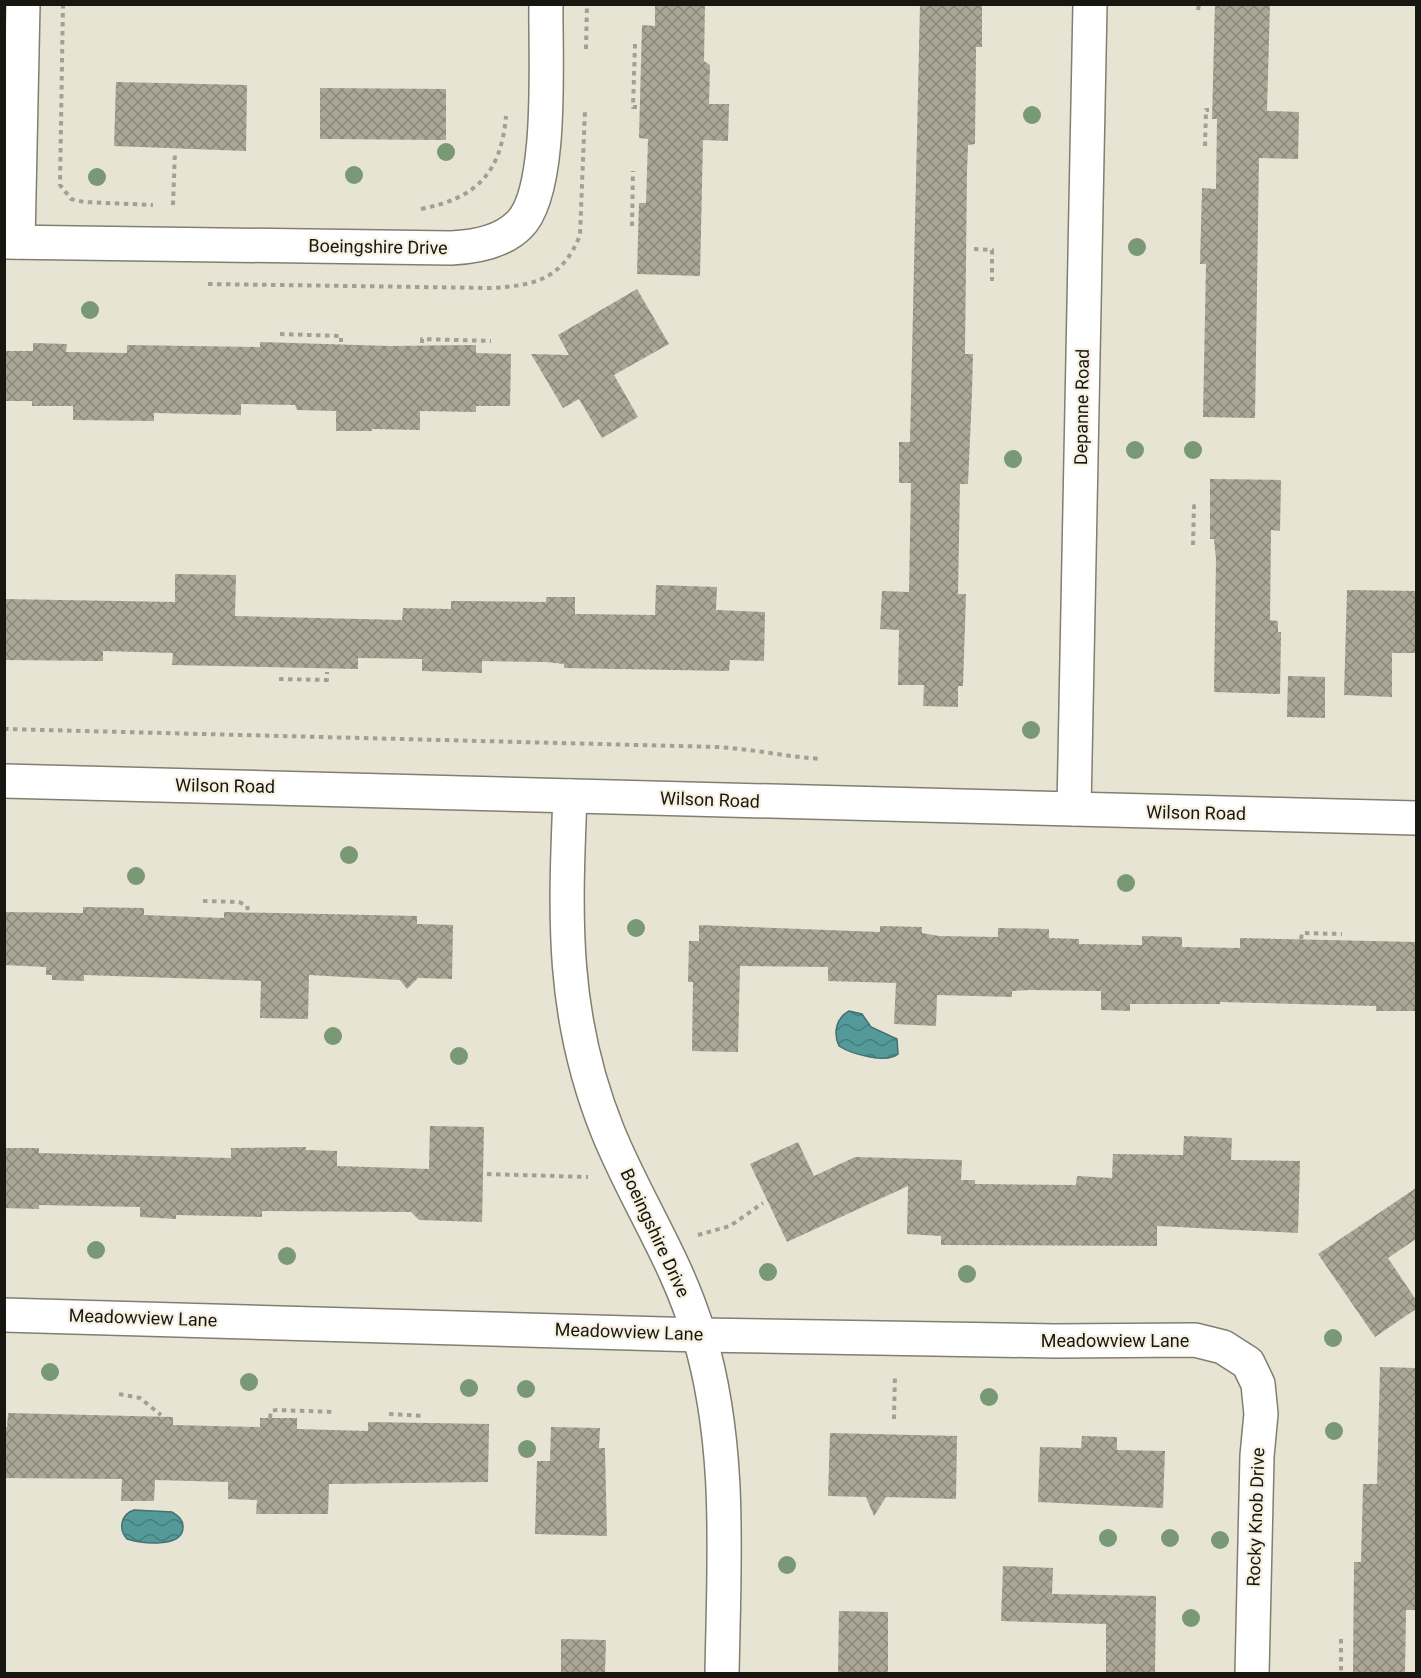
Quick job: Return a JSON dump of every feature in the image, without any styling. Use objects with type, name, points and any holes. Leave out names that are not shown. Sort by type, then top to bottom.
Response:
[{"type":"street","points":[[11,242],[23,4]]},
{"type":"street","name":"Boeingshire Drive","points":[[11,242],[471,248],[504,235],[519,225],[530,210],[538,191],[544,121],[546,4]]},
{"type":"street","name":"Depanne Road","points":[[1074,809],[1090,4]]},
{"type":"street","name":"Wilson Road","points":[[4,781],[1416,818]]},
{"type":"street","name":"Boeingshire Drive","points":[[570,796],[566,898],[567,968],[574,1014],[594,1095],[627,1174],[666,1247],[699,1335],[713,1394],[722,1453],[725,1565],[722,1674]]},
{"type":"street","name":"Meadowview Lane","points":[[4,1315],[699,1335],[1055,1341],[1195,1340],[1223,1347],[1248,1363]]},
{"type":"street","name":"Rocky Knob Drive","points":[[1248,1363],[1258,1384],[1261,1414],[1257,1456],[1252,1674]]},
{"type":"path","points":[[63,4],[59,158],[60,185],[65,195],[84,202],[184,206]]},
{"type":"path","points":[[1198,4],[1198,10]]},
{"type":"path","points":[[635,44],[633,107],[637,107]]},
{"type":"path","points":[[409,209],[446,204],[475,189],[490,172],[497,158],[507,109]]},
{"type":"path","points":[[1205,146],[1206,110],[1209,110]]},
{"type":"path","points":[[173,205],[175,151]]},
{"type":"path","points":[[632,226],[633,171]]},
{"type":"path","points":[[974,249],[992,250],[992,281]]},
{"type":"path","points":[[280,334],[341,336],[341,342]]},
{"type":"path","points":[[422,343],[422,339],[491,341]]},
{"type":"path","points":[[1193,545],[1194,506],[1200,506]]},
{"type":"path","points":[[279,679],[327,680],[327,672]]},
{"type":"path","points":[[4,729],[718,747],[763,750],[790,756],[822,759]]},
{"type":"path","points":[[203,901],[239,902],[247,906],[248,910]]},
{"type":"path","points":[[1302,939],[1302,933],[1342,934]]},
{"type":"path","points":[[487,1174],[588,1177],[627,1174]]},
{"type":"path","points":[[666,1247],[730,1226],[763,1203]]},
{"type":"path","points":[[894,1419],[896,1339]]},
{"type":"path","points":[[119,1394],[140,1398],[161,1415]]},
{"type":"path","points":[[270,1418],[271,1411],[276,1410],[335,1412]]},
{"type":"path","points":[[389,1414],[425,1416]]},
{"type":"path","points":[[1341,1639],[1341,1674]]},
{"type":"water","points":[[849,1011],[862,1014],[871,1027],[897,1039],[898,1054],[893,1057],[878,1058],[860,1055],[839,1046],[836,1036],[837,1026],[841,1018]]},
{"type":"water","points":[[134,1510],[172,1512],[182,1522],[181,1534],[169,1542],[160,1543],[127,1539],[122,1531],[122,1522],[126,1515]]},
{"type":"building","points":[[655,4],[705,4],[704,61],[710,65],[709,104],[729,104],[728,141],[703,140],[700,276],[637,274],[639,203],[646,203],[648,139],[639,138],[642,25],[655,26]]},
{"type":"building","points":[[920,4],[982,4],[982,47],[976,47],[975,144],[968,145],[967,172],[965,354],[973,354],[968,484],[960,484],[958,594],[966,594],[963,686],[958,686],[958,707],[923,706],[924,685],[898,685],[899,630],[880,629],[882,591],[909,592],[911,483],[899,483],[899,442],[910,442]]},
{"type":"building","points":[[1215,4],[1270,4],[1267,111],[1299,112],[1298,159],[1259,158],[1255,418],[1203,417],[1206,264],[1200,264],[1202,188],[1216,189],[1217,119],[1212,119]]},
{"type":"building","points":[[116,82],[247,85],[246,151],[114,146]]},
{"type":"building","points":[[320,88],[446,89],[446,140],[320,139]]},
{"type":"building","points":[[637,289],[669,344],[614,375],[638,417],[602,438],[579,399],[563,408],[531,354],[569,355],[558,335]]},
{"type":"building","points":[[260,342],[390,346],[476,345],[476,353],[511,354],[510,406],[476,406],[476,412],[420,411],[420,430],[336,431],[336,411],[297,410],[295,405],[241,404],[241,415],[154,413],[154,421],[73,420],[73,406],[32,406],[32,401],[4,401],[4,351],[33,351],[33,343],[67,344],[66,352],[127,353],[127,345],[260,347]]},
{"type":"building","points":[[1210,479],[1281,480],[1280,531],[1271,530],[1270,620],[1278,621],[1278,632],[1281,632],[1280,694],[1214,692],[1216,559],[1214,539],[1210,539]]},
{"type":"building","points":[[175,574],[236,575],[235,616],[402,620],[403,608],[451,609],[451,601],[546,602],[546,597],[575,597],[575,614],[655,615],[656,585],[717,587],[716,610],[765,612],[764,661],[730,660],[729,671],[564,668],[564,664],[546,662],[482,661],[482,673],[422,671],[422,659],[358,658],[358,669],[172,665],[173,653],[103,651],[103,661],[4,660],[4,599],[175,602]]},
{"type":"building","points":[[1347,590],[1416,591],[1416,653],[1392,653],[1392,697],[1344,695]]},
{"type":"building","points":[[1288,676],[1325,677],[1325,718],[1287,717]]},
{"type":"building","points":[[83,907],[144,908],[144,915],[224,918],[224,912],[417,916],[417,924],[453,925],[452,979],[418,978],[407,989],[400,980],[309,975],[308,1019],[260,1018],[261,981],[84,975],[84,981],[52,980],[52,975],[46,975],[46,967],[4,965],[4,912],[83,913]]},
{"type":"building","points":[[699,925],[880,932],[880,926],[922,927],[922,933],[939,936],[998,937],[998,928],[1049,929],[1049,938],[1079,939],[1079,944],[1142,945],[1142,936],[1182,937],[1182,947],[1240,948],[1240,938],[1416,942],[1416,1011],[1376,1011],[1376,1006],[1220,1002],[1220,1004],[1130,1004],[1130,1011],[1101,1010],[1101,991],[1030,990],[1012,991],[1012,997],[937,995],[936,1026],[894,1024],[896,983],[828,981],[828,967],[740,966],[738,1052],[692,1051],[693,982],[688,982],[689,941],[699,941]]},
{"type":"building","points":[[430,1126],[484,1127],[482,1222],[419,1220],[411,1212],[262,1211],[262,1217],[176,1215],[176,1219],[140,1217],[140,1207],[39,1205],[39,1209],[4,1208],[4,1148],[39,1148],[39,1153],[231,1158],[231,1148],[306,1147],[306,1150],[337,1151],[337,1166],[429,1169]]},
{"type":"building","points":[[1184,1136],[1232,1138],[1231,1160],[1300,1161],[1298,1233],[1157,1226],[1157,1246],[941,1245],[941,1236],[907,1234],[908,1186],[787,1242],[750,1164],[798,1142],[814,1176],[855,1157],[962,1160],[961,1180],[975,1180],[975,1184],[1076,1185],[1077,1176],[1112,1178],[1113,1154],[1183,1155]]},
{"type":"building","points":[[1416,1188],[1416,1239],[1388,1258],[1416,1300],[1416,1309],[1375,1337],[1318,1254]]},
{"type":"building","points":[[1380,1367],[1416,1368],[1416,1610],[1406,1610],[1405,1674],[1353,1674],[1354,1562],[1361,1562],[1363,1484],[1377,1484]]},
{"type":"building","points":[[8,1413],[173,1417],[173,1425],[260,1427],[260,1418],[297,1418],[297,1429],[368,1431],[368,1422],[489,1424],[488,1482],[329,1484],[328,1514],[256,1514],[257,1500],[228,1499],[228,1482],[155,1480],[154,1501],[121,1501],[122,1479],[4,1478],[4,1427],[7,1427]]},
{"type":"building","points":[[551,1427],[600,1428],[599,1448],[605,1448],[607,1536],[535,1534],[537,1461],[550,1461]]},
{"type":"building","points":[[830,1433],[957,1436],[956,1499],[886,1497],[874,1516],[866,1497],[828,1496]]},
{"type":"building","points":[[1082,1436],[1117,1437],[1117,1450],[1165,1451],[1163,1508],[1038,1502],[1040,1447],[1081,1448]]},
{"type":"building","points":[[1003,1566],[1053,1568],[1052,1594],[1156,1596],[1155,1674],[1106,1674],[1106,1624],[1001,1621]]},
{"type":"building","points":[[839,1611],[888,1612],[888,1674],[838,1674]]},
{"type":"building","points":[[561,1639],[606,1640],[605,1674],[561,1674]]}]
